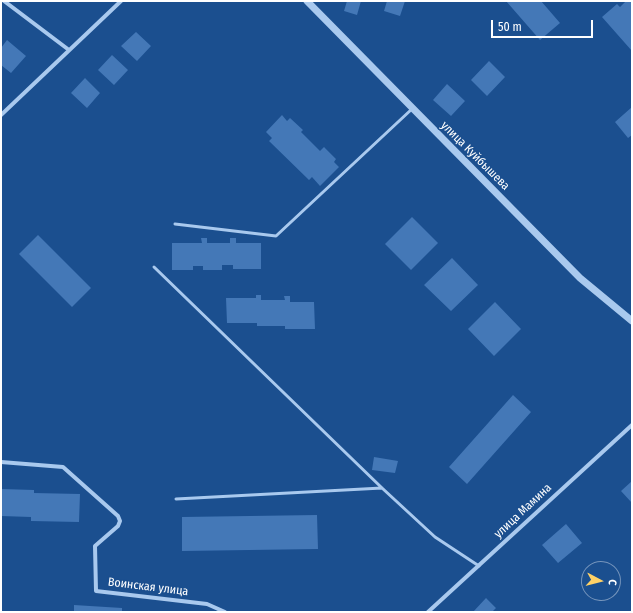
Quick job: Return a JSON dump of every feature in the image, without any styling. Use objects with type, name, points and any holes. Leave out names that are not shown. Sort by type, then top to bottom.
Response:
[{"type":"street","points":[[4,1],[70,50]]},
{"type":"street","points":[[1,115],[121,1]]},
{"type":"street","name":"улица Куйбышева","points":[[307,1],[580,278],[632,321]]},
{"type":"street","name":"улица Мамина","points":[[428,612],[632,425]]},
{"type":"street","name":"Воинская улица","points":[[1,462],[62,467],[118,516],[120,521],[118,526],[94,546],[96,591],[207,604],[225,612]]},
{"type":"lane","points":[[175,224],[276,236],[413,108]]},
{"type":"lane","points":[[154,267],[382,488],[435,537],[479,566]]},
{"type":"lane","points":[[176,499],[382,488]]},
{"type":"building","points":[[347,1],[361,1],[357,15],[344,11]]},
{"type":"building","points":[[387,1],[405,1],[400,16],[384,11]]},
{"type":"building","points":[[506,1],[541,1],[560,23],[540,40]]},
{"type":"building","points":[[626,1],[632,1],[632,51],[602,17],[617,4],[620,7]]},
{"type":"building","points":[[136,32],[151,46],[137,61],[121,46]]},
{"type":"building","points":[[7,40],[26,56],[11,73],[1,65],[1,48]]},
{"type":"building","points":[[112,55],[128,70],[114,85],[98,70]]},
{"type":"building","points":[[489,61],[505,77],[487,96],[471,80]]},
{"type":"building","points":[[85,78],[100,93],[87,108],[71,93]]},
{"type":"building","points":[[447,84],[465,101],[451,116],[433,100]]},
{"type":"building","points":[[632,107],[632,135],[628,138],[615,122]]},
{"type":"building","points":[[282,115],[287,121],[290,118],[303,130],[301,132],[320,151],[324,147],[336,159],[334,162],[339,167],[320,186],[312,177],[309,180],[269,141],[272,138],[266,132]]},
{"type":"building","points":[[412,217],[438,243],[411,270],[385,244]]},
{"type":"building","points":[[38,235],[91,288],[72,307],[19,254]]},
{"type":"building","points":[[201,238],[207,238],[207,243],[230,243],[230,238],[236,238],[236,243],[261,243],[261,269],[233,269],[233,265],[222,265],[222,270],[203,270],[203,266],[193,266],[193,270],[172,270],[172,243],[202,243]]},
{"type":"building","points":[[452,258],[478,285],[451,311],[424,285]]},
{"type":"building","points":[[256,295],[261,295],[261,300],[285,300],[284,296],[290,296],[290,302],[314,302],[315,329],[285,329],[285,326],[257,326],[257,323],[227,323],[226,298],[256,298]]},
{"type":"building","points":[[495,302],[521,329],[494,356],[468,329]]},
{"type":"building","points":[[513,395],[531,412],[467,484],[449,467]]},
{"type":"building","points":[[374,457],[398,461],[395,473],[372,470]]},
{"type":"building","points":[[632,481],[632,503],[621,491]]},
{"type":"building","points":[[1,489],[34,490],[34,493],[80,494],[79,522],[31,521],[31,517],[1,516]]},
{"type":"building","points":[[317,515],[318,549],[182,551],[182,517]]},
{"type":"building","points":[[566,524],[582,543],[558,563],[542,545]]},
{"type":"building","points":[[486,598],[496,608],[492,612],[473,612]]},
{"type":"building","points":[[74,605],[122,608],[122,612],[74,612]]}]
